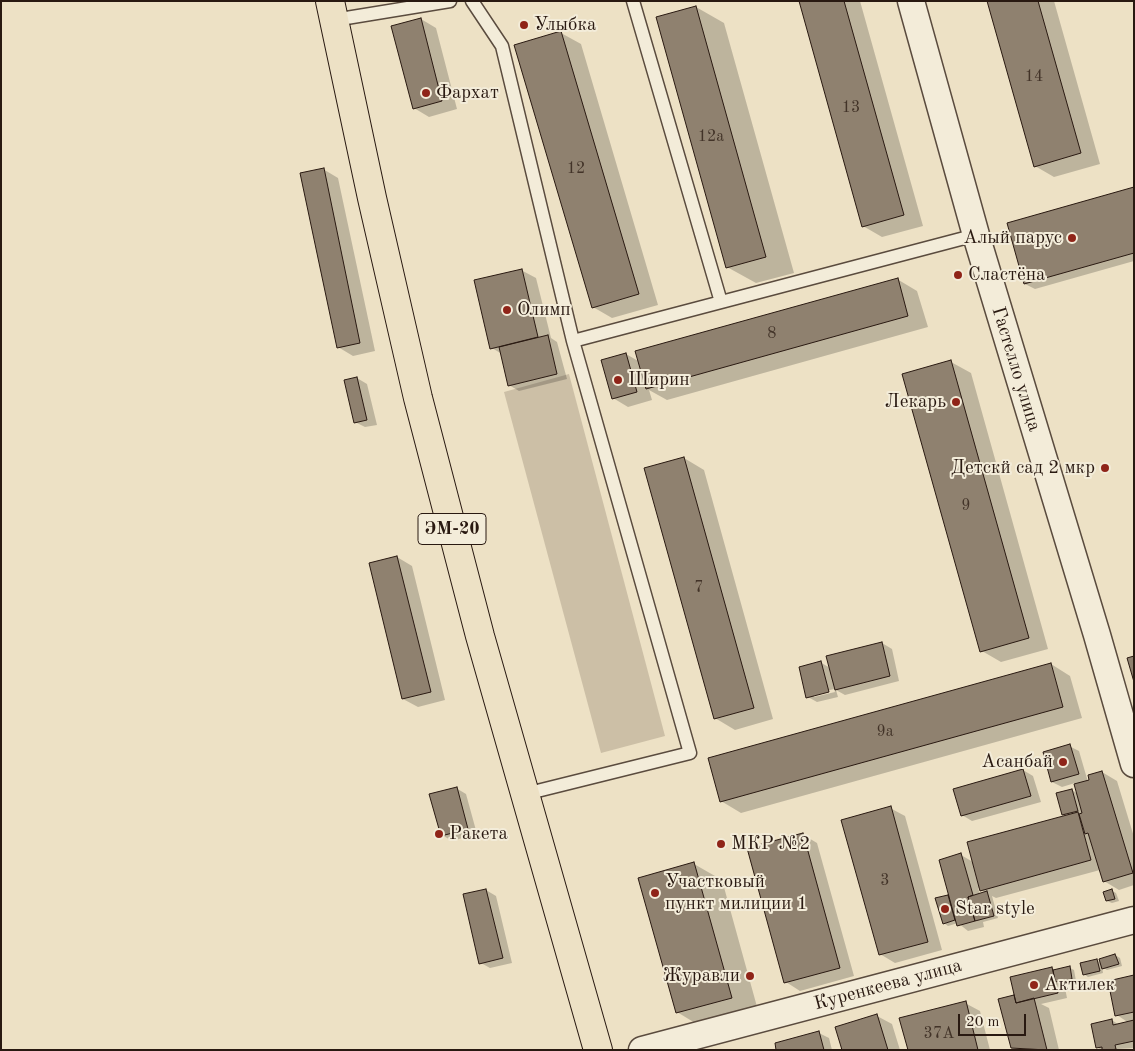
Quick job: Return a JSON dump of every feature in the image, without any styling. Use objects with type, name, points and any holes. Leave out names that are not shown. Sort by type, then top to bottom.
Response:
[{"type":"main road","name":"ЭМ-20","points":[[332,11],[418,398],[480,636],[598,1050]]},
{"type":"street","name":"Гастелло улица","points":[[911,1],[976,235],[1134,764]]},
{"type":"street","name":"Куренкеева улица","points":[[642,1050],[1134,920]]},
{"type":"lane","points":[[332,11],[450,1]]},
{"type":"lane","points":[[472,1],[502,46],[573,341],[690,753],[525,794]]},
{"type":"lane","points":[[633,1],[721,302]]},
{"type":"lane","points":[[573,341],[976,235]]},
{"type":"shaded area","points":[[569,374],[665,736],[601,753],[504,392]]},
{"type":"building","points":[[799,1],[844,1],[904,215],[862,227]]},
{"type":"building","points":[[987,1],[1038,1],[1081,153],[1034,167]]},
{"type":"building","points":[[696,6],[766,257],[726,268],[656,17]]},
{"type":"building","points":[[421,18],[442,101],[413,109],[391,26]]},
{"type":"building","points":[[561,31],[639,294],[592,308],[514,45]]},
{"type":"building","points":[[324,168],[360,343],[337,348],[300,173]]},
{"type":"building","name":"Алый парус","points":[[1134,187],[1134,253],[1024,284],[1007,223]]},
{"type":"building","points":[[522,269],[538,337],[490,349],[474,280]]},
{"type":"building","points":[[898,278],[908,316],[646,389],[635,351]]},
{"type":"building","points":[[548,335],[557,374],[508,386],[499,347]]},
{"type":"building","points":[[626,353],[637,392],[612,399],[601,360]]},
{"type":"building","points":[[951,360],[1029,638],[980,652],[902,374]]},
{"type":"building","points":[[357,377],[367,420],[354,423],[344,380]]},
{"type":"building","points":[[684,457],[754,708],[714,719],[644,468]]},
{"type":"building","points":[[397,556],[431,692],[402,699],[369,563]]},
{"type":"building","points":[[882,642],[890,676],[835,690],[826,656]]},
{"type":"building","points":[[1134,656],[1134,682],[1127,658]]},
{"type":"building","points":[[821,661],[829,692],[806,698],[799,667]]},
{"type":"building","points":[[1051,663],[1063,707],[720,802],[708,758]]},
{"type":"building","points":[[1070,744],[1079,774],[1051,782],[1043,752]]},
{"type":"building","points":[[1023,769],[1031,796],[961,816],[953,789]]},
{"type":"building","points":[[1102,771],[1133,873],[1103,882],[1088,833],[1085,834],[1079,814],[1082,813],[1074,784],[1089,780],[1088,775]]},
{"type":"building","points":[[457,787],[468,829],[441,836],[429,794]]},
{"type":"building","points":[[1072,789],[1078,811],[1062,815],[1056,793]]},
{"type":"building","points":[[891,806],[928,942],[879,955],[841,820]]},
{"type":"building","points":[[1078,812],[1091,860],[980,891],[967,842]]},
{"type":"building","points":[[803,833],[840,968],[784,983],[747,848]]},
{"type":"building","points":[[961,853],[973,895],[968,897],[975,921],[957,926],[939,860]]},
{"type":"building","points":[[694,862],[732,998],[676,1013],[638,878]]},
{"type":"building","points":[[486,889],[503,958],[479,964],[463,894]]},
{"type":"building","points":[[1112,889],[1115,899],[1106,901],[1103,892]]},
{"type":"building","points":[[987,891],[994,916],[975,921],[968,897]]},
{"type":"building","name":"Star style","points":[[948,895],[955,920],[943,924],[935,898]]},
{"type":"building","points":[[1115,954],[1119,964],[1102,969],[1099,959]]},
{"type":"building","points":[[1097,959],[1100,971],[1083,975],[1080,963]]},
{"type":"building","points":[[1070,966],[1072,979],[1055,982],[1053,970]]},
{"type":"building","name":"Актилек","points":[[1052,967],[1058,993],[1016,1003],[1010,977]]},
{"type":"building","points":[[1134,975],[1134,1012],[1115,1016],[1108,981]]},
{"type":"building","points":[[1014,995],[1016,1003],[1034,998],[1047,1050],[1011,1048],[998,999]]},
{"type":"building","points":[[966,1001],[978,1050],[908,1050],[899,1018]]},
{"type":"building","points":[[877,1014],[888,1050],[842,1050],[835,1027]]},
{"type":"building","points":[[1112,1019],[1113,1025],[1134,1020],[1134,1041],[1115,1045],[1116,1049],[1112,1050],[1102,1050],[1102,1047],[1096,1048],[1091,1024]]},
{"type":"building","points":[[819,1031],[824,1050],[776,1050],[775,1043]]},
{"type":"place","name":"Улыбка","points":[[524,25]]},
{"type":"place","name":"Фархат","points":[[426,93]]},
{"type":"place","name":"Алый парус","points":[[1072,238]]},
{"type":"place","name":"Сластёна","points":[[958,275]]},
{"type":"place","name":"Олимп","points":[[507,310]]},
{"type":"place","name":"Ширин","points":[[618,380]]},
{"type":"place","name":"Лекарь","points":[[956,402]]},
{"type":"place","name":"Детскй сад 2 мкр","points":[[1105,468]]},
{"type":"place","name":"Асанбай","points":[[1063,762]]},
{"type":"place","name":"Ракета","points":[[439,834]]},
{"type":"place","name":"МКР №2","points":[[721,844]]},
{"type":"place","name":"Участковый пункт милиции 1","points":[[655,893]]},
{"type":"place","name":"Star style","points":[[945,909]]},
{"type":"place","name":"Журавли","points":[[750,976]]},
{"type":"place","name":"Актилек","points":[[1034,985]]}]
